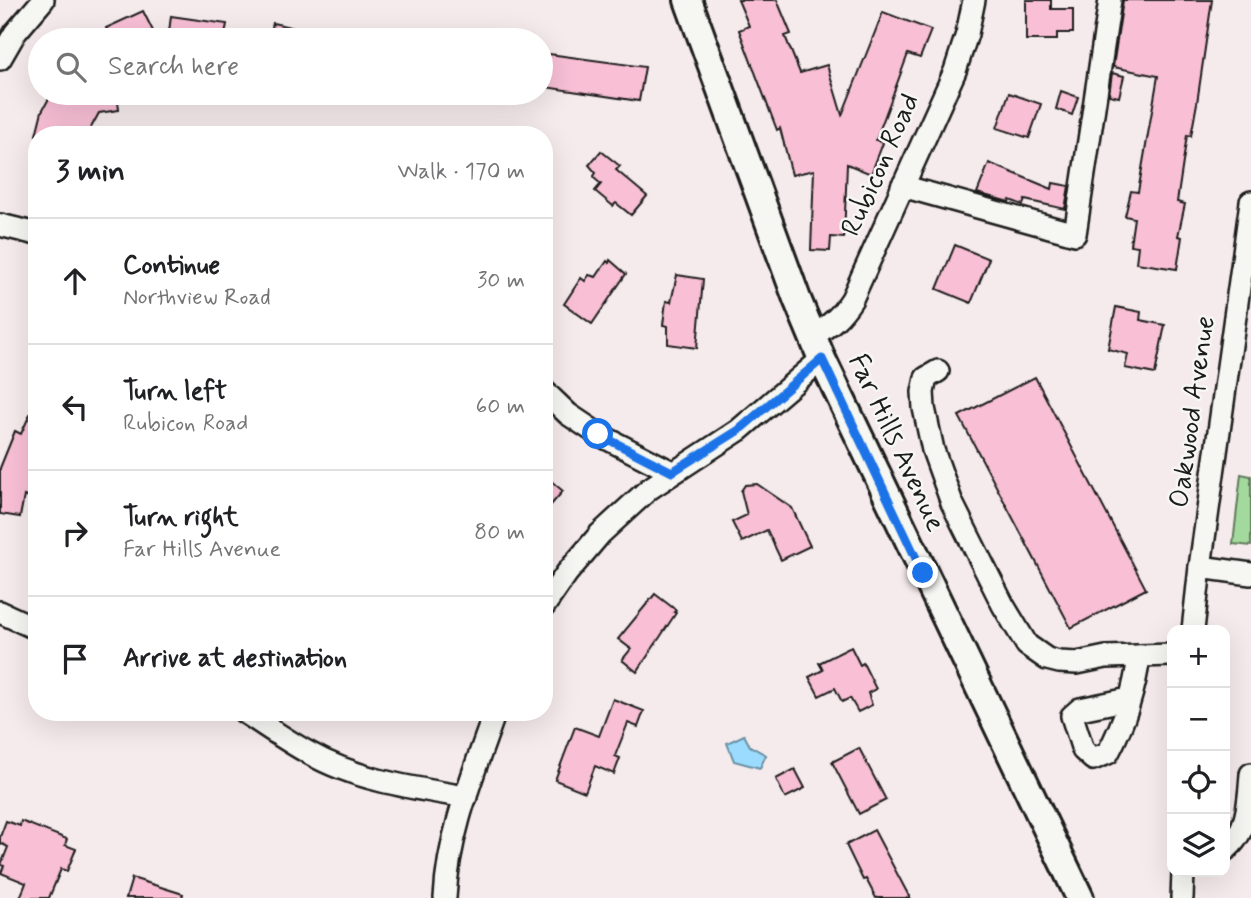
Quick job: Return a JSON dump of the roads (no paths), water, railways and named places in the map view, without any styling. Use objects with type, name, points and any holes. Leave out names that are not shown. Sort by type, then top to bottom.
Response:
[{"type":"main road","name":"Far Hills Avenue","points":[[688,0],[817,348],[1080,898]]},
{"type":"street","name":"Rubicon Road","points":[[553,593],[600,534],[649,489],[739,430],[817,348],[829,326],[841,315],[852,299],[955,71],[974,0]]},
{"type":"street","points":[[902,186],[1075,234],[1110,0]]},
{"type":"street","points":[[0,59],[15,33],[39,3]]},
{"type":"street","name":"Oakwood Avenue","points":[[1194,625],[1251,209]]},
{"type":"street","points":[[0,225],[28,232]]},
{"type":"street","points":[[938,371],[926,378],[923,392],[933,450],[952,503],[1003,605],[1027,645],[1047,659],[1059,662],[1077,663],[1106,657],[1167,655]]},
{"type":"street","points":[[553,400],[568,414],[598,434],[672,472]]},
{"type":"street","points":[[1200,567],[1251,574]]},
{"type":"street","points":[[0,612],[28,625]]},
{"type":"street","points":[[1129,699],[1135,687],[1139,656]]},
{"type":"street","points":[[258,721],[310,754],[346,769],[407,786],[466,797]]},
{"type":"street","points":[[445,898],[450,852],[492,721]]},
{"type":"street","points":[[1230,846],[1242,828],[1251,774]]},
{"type":"street","points":[[1182,898],[1183,877]]},
{"type":"water","points":[[744,735],[750,746],[766,755],[760,768],[734,761],[727,743]]}]
